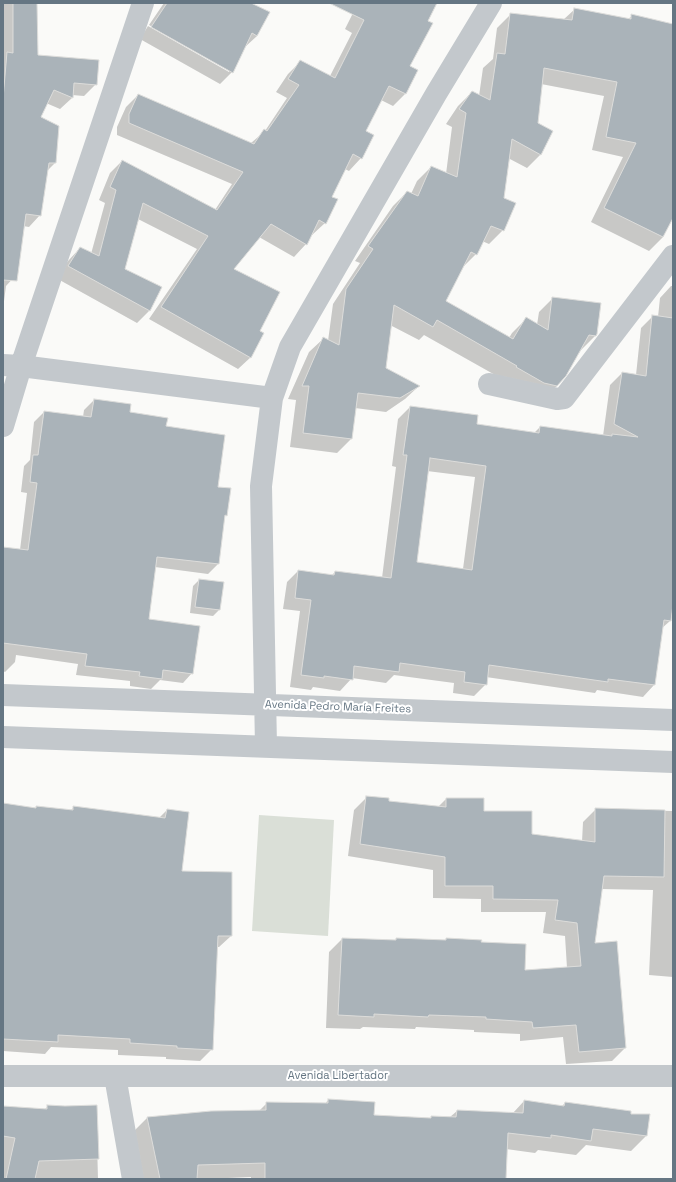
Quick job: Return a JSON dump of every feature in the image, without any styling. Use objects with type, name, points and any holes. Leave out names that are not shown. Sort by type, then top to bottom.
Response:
[{"type":"street","points":[[3,426],[12,365],[143,3]]},
{"type":"street","points":[[266,746],[261,486],[272,398],[290,347],[436,94],[491,3]]},
{"type":"street","points":[[488,384],[557,399],[564,398],[673,256]]},
{"type":"street","points":[[12,365],[272,398]]},
{"type":"street","name":"Avenida Pedro María Freites","points":[[3,695],[673,720]]},
{"type":"street","points":[[3,738],[266,746],[673,762]]},
{"type":"street","name":"Avenida Libertador","points":[[3,1076],[673,1076]]},
{"type":"street","points":[[115,1076],[133,1179]]},
{"type":"shaded area","points":[[259,815],[334,820],[328,936],[252,931]]},
{"type":"building","points":[[13,3],[37,3],[38,55],[99,60],[97,85],[74,83],[73,98],[54,90],[41,117],[59,126],[56,163],[49,163],[41,216],[26,214],[17,281],[3,280],[3,99],[7,52],[13,53]]},
{"type":"building","points":[[167,3],[251,3],[270,12],[257,36],[252,33],[233,73],[151,27]]},
{"type":"building","points":[[329,3],[437,3],[428,21],[433,23],[410,66],[418,70],[406,94],[389,86],[366,131],[374,135],[362,159],[353,154],[332,197],[338,199],[326,224],[319,220],[307,245],[271,224],[234,269],[280,292],[260,331],[264,333],[251,358],[161,307],[208,236],[143,203],[125,269],[162,287],[150,311],[68,266],[80,247],[99,256],[116,190],[110,187],[122,160],[217,210],[243,172],[129,123],[129,114],[138,94],[254,144],[264,129],[267,131],[299,85],[288,79],[300,60],[335,78],[364,20]]},
{"type":"building","points":[[574,8],[631,19],[631,14],[673,24],[673,218],[663,237],[604,208],[636,143],[606,137],[617,82],[544,68],[538,123],[553,131],[541,155],[512,139],[504,198],[516,203],[504,231],[491,226],[477,255],[471,252],[446,301],[513,339],[526,317],[548,330],[552,297],[601,303],[596,336],[589,335],[566,376],[557,386],[544,383],[437,320],[433,327],[394,305],[386,368],[420,386],[400,398],[358,393],[352,439],[303,433],[309,386],[302,386],[323,337],[339,345],[346,289],[373,249],[368,246],[407,191],[418,196],[431,166],[457,177],[466,113],[459,109],[472,91],[490,100],[497,53],[505,54],[510,13],[572,20]]},
{"type":"building","points":[[652,315],[673,318],[673,604],[671,621],[664,620],[655,685],[608,679],[608,682],[489,665],[487,685],[464,682],[465,672],[400,663],[399,672],[354,666],[353,680],[324,676],[324,678],[301,675],[311,600],[295,598],[298,570],[334,575],[335,571],[391,578],[407,455],[403,455],[410,406],[478,415],[477,424],[539,433],[540,426],[612,436],[612,434],[638,437],[614,424],[622,372],[646,376]],"holes":[[[430,458],[486,466],[472,570],[417,562]]]},
{"type":"building","points":[[94,399],[131,404],[130,412],[168,418],[166,426],[225,435],[218,487],[231,488],[227,516],[225,515],[219,564],[157,557],[149,619],[200,626],[193,674],[163,670],[162,679],[139,676],[140,672],[85,666],[87,654],[3,643],[3,547],[28,550],[37,483],[30,482],[33,455],[38,455],[44,411],[91,417]]},
{"type":"building","points":[[199,579],[224,582],[220,610],[195,607]]},
{"type":"building","points":[[366,796],[389,798],[389,801],[446,807],[446,798],[484,798],[484,811],[532,811],[532,834],[595,842],[595,808],[665,810],[664,877],[604,876],[595,943],[617,941],[626,1048],[579,1052],[576,1025],[533,1028],[532,1022],[486,1019],[486,1017],[429,1015],[428,1017],[374,1014],[374,1017],[338,1015],[342,938],[446,940],[446,938],[482,940],[481,942],[526,944],[525,970],[581,966],[577,923],[555,920],[558,900],[493,899],[493,886],[445,886],[445,857],[360,844]]},
{"type":"building","points":[[3,803],[36,808],[36,806],[73,810],[73,806],[165,818],[167,809],[189,812],[182,871],[232,872],[232,936],[218,936],[213,1050],[130,1043],[130,1039],[58,1035],[58,1042],[3,1039]]},
{"type":"building","points":[[328,1099],[375,1102],[374,1115],[431,1118],[431,1116],[456,1117],[457,1110],[523,1113],[524,1100],[564,1106],[565,1102],[631,1111],[631,1114],[650,1114],[647,1136],[593,1129],[591,1141],[551,1135],[551,1138],[508,1133],[506,1179],[265,1179],[265,1163],[198,1165],[197,1179],[160,1179],[147,1117],[211,1111],[266,1110],[266,1102],[328,1103]]},
{"type":"building","points":[[47,1105],[97,1105],[99,1159],[39,1161],[35,1179],[6,1179],[15,1138],[3,1136],[3,1106],[47,1109]]}]
